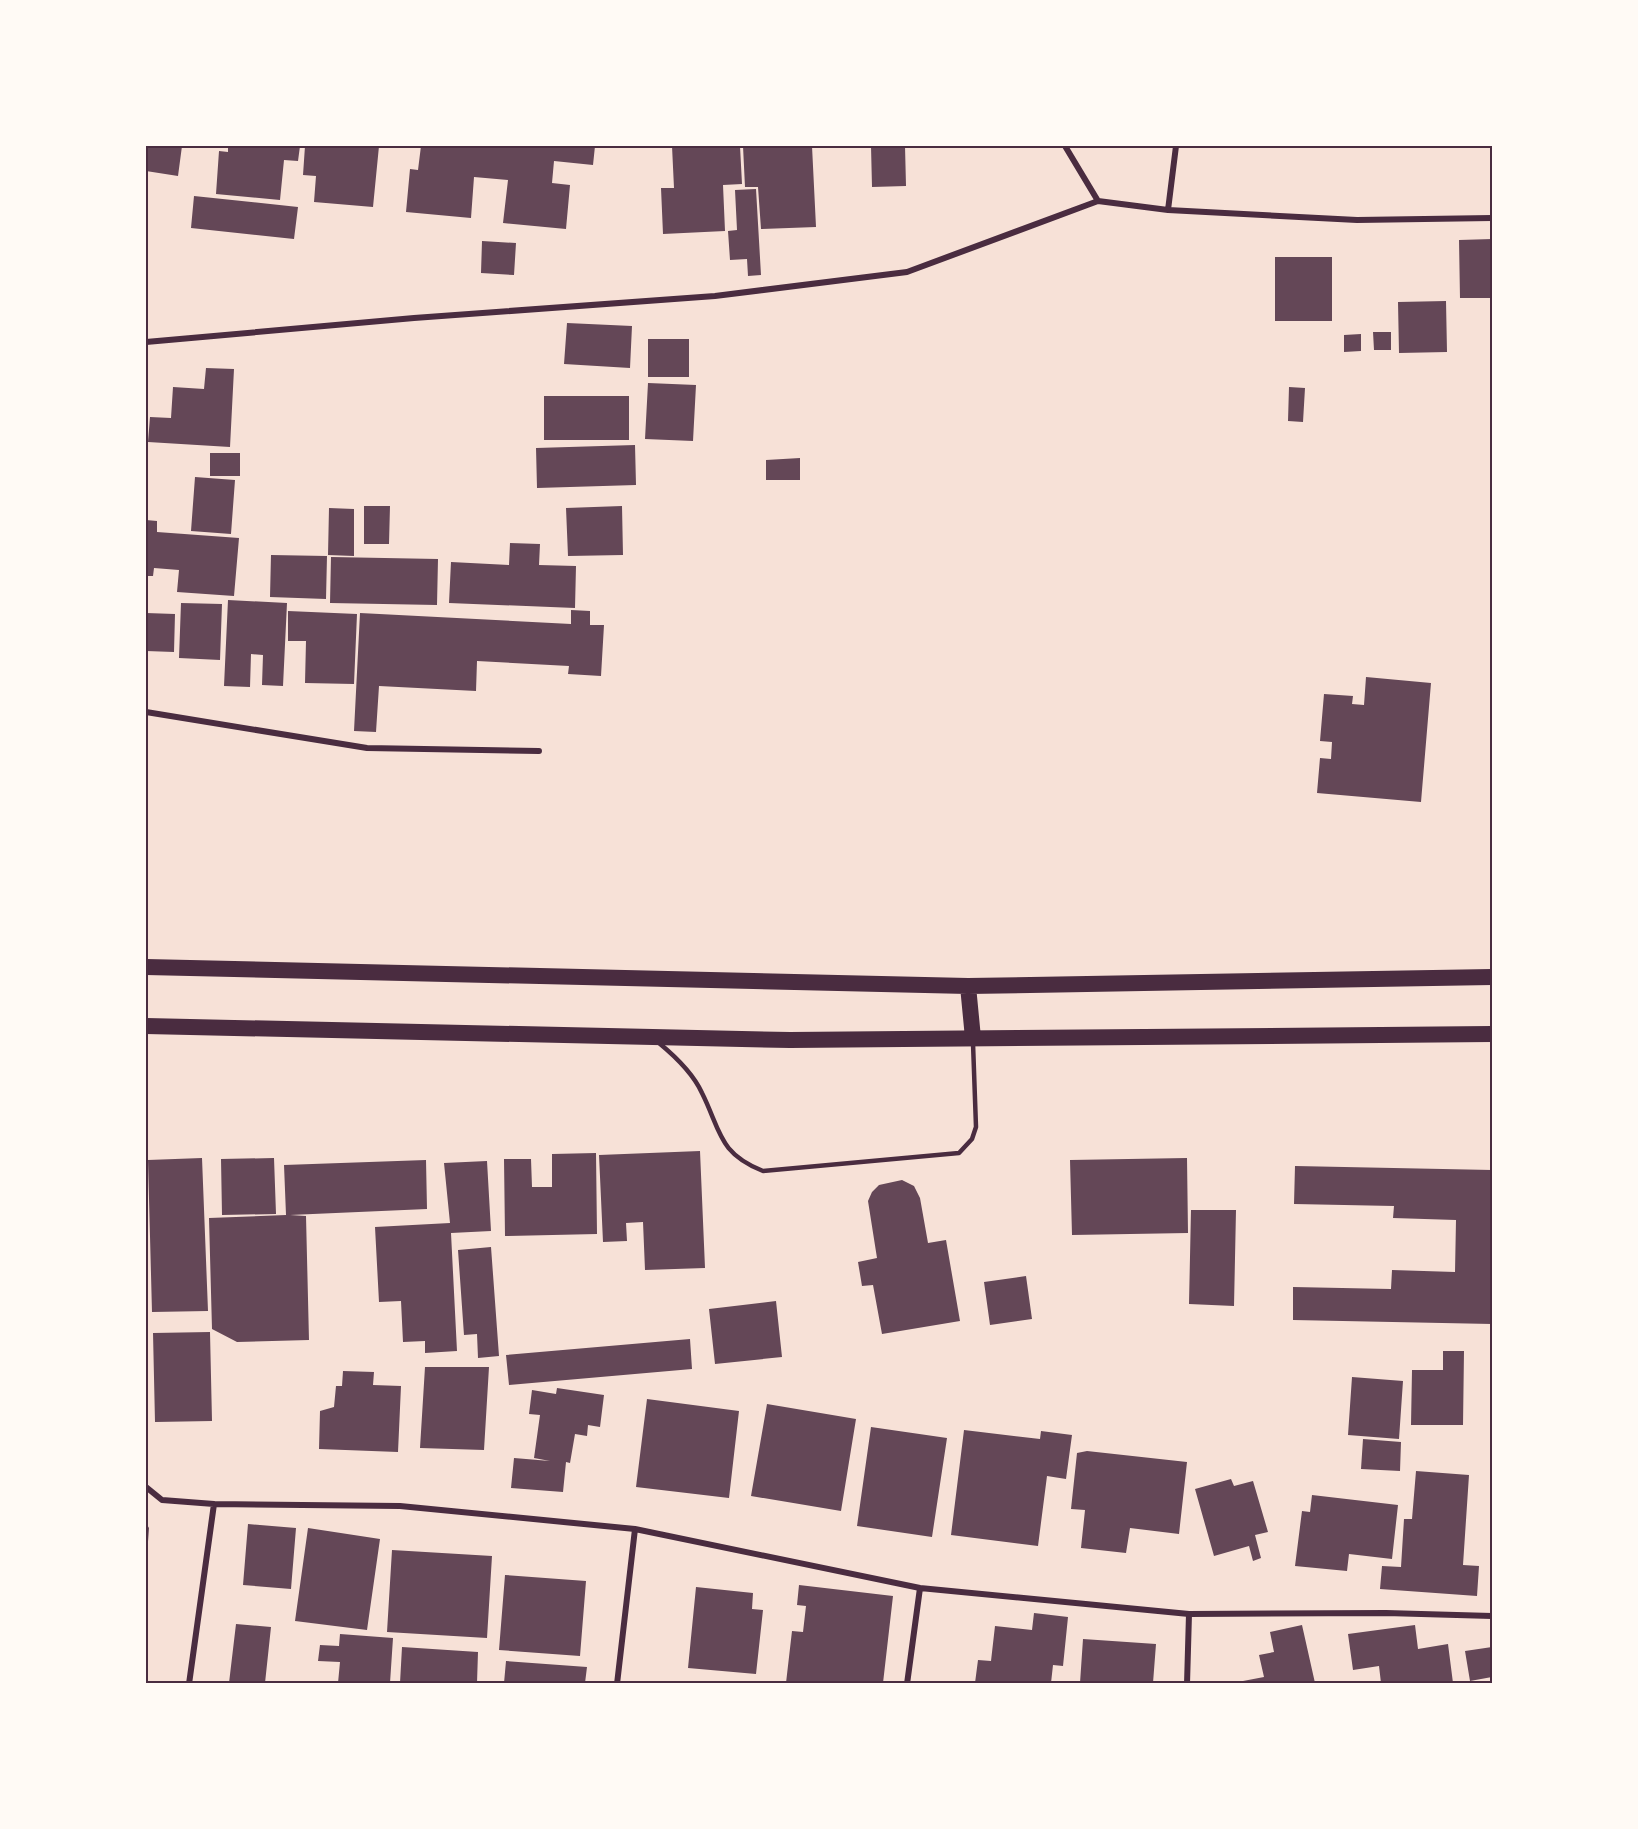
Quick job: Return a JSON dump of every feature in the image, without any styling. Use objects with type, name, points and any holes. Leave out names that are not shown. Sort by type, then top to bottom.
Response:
[{"type":"highway","points":[[146,967],[968,986],[1492,977]]},
{"type":"highway","points":[[968,986],[973,1038]]},
{"type":"highway","points":[[146,1026],[790,1040],[1492,1034]]},
{"type":"street","points":[[1065,146],[1098,201]]},
{"type":"street","points":[[1168,210],[1176,146]]},
{"type":"street","points":[[146,342],[414,318],[715,296],[907,272],[1098,201],[1168,210],[1357,220],[1492,218]]},
{"type":"street","points":[[146,712],[367,748],[539,751]]},
{"type":"street","points":[[146,1486],[162,1500],[214,1504],[400,1506],[635,1529],[920,1588],[1189,1614],[1386,1613],[1492,1616]]},
{"type":"street","points":[[189,1683],[214,1504]]},
{"type":"street","points":[[617,1683],[635,1529]]},
{"type":"street","points":[[907,1683],[920,1588]]},
{"type":"street","points":[[1186,1683],[1189,1614]]},
{"type":"lane","points":[[650,1036],[672,1053],[690,1074],[701,1091],[723,1143],[747,1165],[763,1171],[959,1153],[972,1139],[976,1127],[973,1038]]},
{"type":"building","points":[[146,146],[182,146],[178,176],[146,171]]},
{"type":"building","points":[[228,146],[300,146],[298,161],[284,160],[280,200],[216,194],[219,151],[228,152]]},
{"type":"building","points":[[305,146],[345,148],[346,146],[379,146],[373,207],[314,202],[316,176],[303,175]]},
{"type":"building","points":[[421,146],[595,146],[593,165],[554,161],[552,183],[570,185],[566,229],[503,223],[508,180],[474,177],[471,218],[406,212],[410,169],[418,170]]},
{"type":"building","points":[[672,146],[740,146],[742,184],[723,185],[725,231],[663,234],[661,188],[674,188]]},
{"type":"building","points":[[743,146],[812,146],[816,227],[761,229],[758,187],[745,187]]},
{"type":"building","points":[[871,146],[905,146],[906,186],[872,187]]},
{"type":"building","points":[[756,189],[761,275],[748,276],[747,259],[730,260],[728,231],[737,230],[735,190]]},
{"type":"building","points":[[194,196],[298,207],[294,239],[191,228]]},
{"type":"building","points":[[1492,239],[1492,298],[1460,298],[1459,240]]},
{"type":"building","points":[[482,241],[516,243],[514,275],[481,273]]},
{"type":"building","points":[[1275,257],[1332,257],[1332,321],[1275,321]]},
{"type":"building","points":[[1446,301],[1447,352],[1399,353],[1398,302]]},
{"type":"building","points":[[567,323],[632,326],[630,368],[564,364]]},
{"type":"building","points":[[1373,332],[1391,332],[1391,350],[1374,350]]},
{"type":"building","points":[[1361,334],[1361,351],[1344,352],[1344,335]]},
{"type":"building","points":[[648,339],[689,339],[689,377],[648,377]]},
{"type":"building","points":[[206,368],[234,369],[230,447],[148,442],[150,417],[171,418],[173,387],[204,389]]},
{"type":"building","points":[[648,383],[696,385],[693,441],[645,439]]},
{"type":"building","points":[[1289,387],[1305,388],[1303,422],[1288,421]]},
{"type":"building","points":[[544,396],[629,396],[629,440],[544,440]]},
{"type":"building","points":[[635,445],[636,485],[537,488],[536,448]]},
{"type":"building","points":[[210,453],[240,453],[240,476],[210,476]]},
{"type":"building","points":[[800,458],[800,480],[766,480],[766,460]]},
{"type":"building","points":[[195,477],[235,480],[231,534],[191,531]]},
{"type":"building","points":[[364,506],[390,506],[389,544],[364,544]]},
{"type":"building","points":[[622,506],[623,555],[568,556],[566,508]]},
{"type":"building","points":[[329,508],[354,509],[354,556],[328,555]]},
{"type":"building","points":[[146,520],[157,521],[157,532],[239,538],[234,596],[177,592],[179,570],[154,568],[153,576],[146,576]]},
{"type":"building","points":[[510,543],[540,544],[539,565],[576,566],[575,608],[449,603],[451,562],[509,565]]},
{"type":"building","points":[[271,555],[327,556],[326,599],[270,597]]},
{"type":"building","points":[[331,557],[438,559],[437,605],[330,603]]},
{"type":"building","points":[[228,600],[287,603],[283,686],[262,685],[263,655],[251,654],[250,687],[224,686]]},
{"type":"building","points":[[181,603],[222,604],[220,660],[179,658]]},
{"type":"building","points":[[571,610],[590,611],[590,625],[604,625],[601,676],[568,674],[569,666],[477,661],[476,691],[379,686],[376,732],[354,731],[360,613],[571,624]]},
{"type":"building","points":[[288,611],[357,614],[354,684],[305,683],[306,641],[288,641]]},
{"type":"building","points":[[146,613],[175,614],[174,652],[146,651]]},
{"type":"building","points":[[1366,677],[1431,683],[1421,802],[1317,793],[1320,758],[1331,759],[1332,742],[1320,741],[1324,694],[1353,696],[1352,704],[1364,705]]},
{"type":"building","points":[[700,1151],[705,1268],[645,1270],[643,1222],[626,1223],[627,1241],[603,1242],[599,1155]]},
{"type":"building","points":[[596,1153],[597,1234],[505,1236],[504,1159],[531,1159],[532,1187],[552,1187],[552,1154]]},
{"type":"building","points":[[202,1158],[208,1311],[152,1312],[148,1160]]},
{"type":"building","points":[[274,1158],[276,1214],[222,1215],[221,1159]]},
{"type":"building","points":[[1187,1158],[1188,1233],[1072,1235],[1070,1160]]},
{"type":"building","points":[[426,1160],[427,1209],[290,1215],[306,1216],[309,1340],[237,1342],[212,1329],[209,1218],[286,1215],[284,1165]]},
{"type":"building","points":[[487,1161],[491,1231],[451,1233],[457,1351],[425,1353],[425,1341],[403,1342],[401,1301],[379,1302],[375,1227],[450,1223],[444,1163]]},
{"type":"building","points":[[1295,1166],[1492,1170],[1492,1324],[1293,1320],[1293,1287],[1391,1289],[1392,1270],[1455,1272],[1456,1220],[1393,1218],[1394,1206],[1294,1204]]},
{"type":"building","points":[[902,1180],[914,1186],[920,1198],[928,1243],[946,1240],[960,1321],[882,1334],[873,1285],[862,1286],[858,1262],[877,1258],[868,1201],[872,1192],[879,1185]]},
{"type":"building","points":[[1191,1210],[1236,1210],[1234,1306],[1189,1304]]},
{"type":"building","points":[[491,1247],[499,1356],[478,1358],[477,1334],[464,1335],[458,1250]]},
{"type":"building","points":[[1026,1276],[1032,1319],[990,1325],[984,1282]]},
{"type":"building","points":[[776,1301],[782,1357],[715,1364],[709,1309]]},
{"type":"building","points":[[210,1332],[212,1421],[155,1422],[153,1333]]},
{"type":"building","points":[[690,1339],[692,1369],[509,1385],[506,1355]]},
{"type":"building","points":[[1443,1351],[1464,1351],[1463,1425],[1411,1425],[1412,1370],[1443,1370]]},
{"type":"building","points":[[425,1367],[489,1367],[484,1450],[420,1448]]},
{"type":"building","points":[[343,1371],[374,1372],[373,1385],[401,1386],[398,1452],[319,1449],[320,1411],[334,1407],[336,1386],[342,1386]]},
{"type":"building","points":[[1352,1377],[1403,1381],[1399,1439],[1348,1435]]},
{"type":"building","points":[[557,1388],[604,1395],[600,1427],[588,1425],[587,1436],[575,1434],[570,1463],[566,1462],[563,1492],[511,1488],[514,1458],[550,1461],[534,1458],[540,1415],[529,1414],[532,1390],[556,1394]]},
{"type":"building","points":[[647,1399],[739,1411],[729,1498],[636,1487]]},
{"type":"building","points":[[767,1404],[856,1419],[841,1511],[751,1496]]},
{"type":"building","points":[[871,1427],[947,1438],[932,1537],[857,1526]]},
{"type":"building","points":[[964,1430],[1040,1439],[1041,1431],[1072,1435],[1066,1479],[1047,1476],[1038,1546],[951,1535]]},
{"type":"building","points":[[1363,1439],[1401,1442],[1400,1471],[1361,1469]]},
{"type":"building","points":[[1087,1451],[1187,1462],[1179,1534],[1130,1528],[1126,1553],[1081,1548],[1085,1510],[1071,1509],[1077,1453]]},
{"type":"building","points":[[1416,1471],[1469,1475],[1463,1565],[1479,1566],[1477,1596],[1380,1589],[1382,1566],[1401,1567],[1404,1519],[1412,1519]]},
{"type":"building","points":[[1231,1479],[1234,1486],[1253,1481],[1268,1532],[1255,1535],[1261,1558],[1253,1561],[1249,1546],[1214,1556],[1195,1489]]},
{"type":"building","points":[[1312,1495],[1398,1505],[1392,1559],[1349,1554],[1347,1571],[1295,1566],[1302,1511],[1310,1512]]},
{"type":"building","points":[[146,1523],[149,1528],[147,1555],[146,1555]]},
{"type":"building","points":[[248,1524],[296,1528],[291,1589],[243,1585]]},
{"type":"building","points":[[308,1528],[380,1539],[367,1630],[295,1621]]},
{"type":"building","points":[[392,1550],[492,1556],[487,1638],[387,1632]]},
{"type":"building","points":[[505,1575],[586,1581],[580,1656],[499,1650]]},
{"type":"building","points":[[799,1585],[893,1596],[883,1683],[786,1683],[792,1631],[803,1632],[806,1606],[797,1605]]},
{"type":"building","points":[[696,1587],[753,1593],[752,1609],[763,1610],[756,1674],[688,1668]]},
{"type":"building","points":[[1034,1613],[1068,1617],[1063,1666],[1053,1665],[1051,1683],[975,1683],[978,1660],[991,1661],[995,1626],[1032,1630]]},
{"type":"building","points":[[236,1624],[271,1627],[265,1683],[229,1683]]},
{"type":"building","points":[[1302,1625],[1315,1683],[1244,1683],[1243,1681],[1264,1677],[1259,1655],[1274,1652],[1270,1632]]},
{"type":"building","points":[[1415,1625],[1418,1649],[1448,1644],[1453,1683],[1381,1683],[1379,1666],[1353,1670],[1348,1634]]},
{"type":"building","points":[[340,1634],[393,1638],[390,1683],[338,1683],[340,1662],[318,1661],[320,1645],[339,1646]]},
{"type":"building","points":[[1083,1639],[1156,1644],[1153,1683],[1080,1683]]},
{"type":"building","points":[[402,1647],[478,1652],[477,1683],[400,1683]]},
{"type":"building","points":[[1492,1647],[1492,1677],[1470,1681],[1465,1651]]},
{"type":"building","points":[[506,1661],[587,1667],[585,1683],[504,1683]]}]
